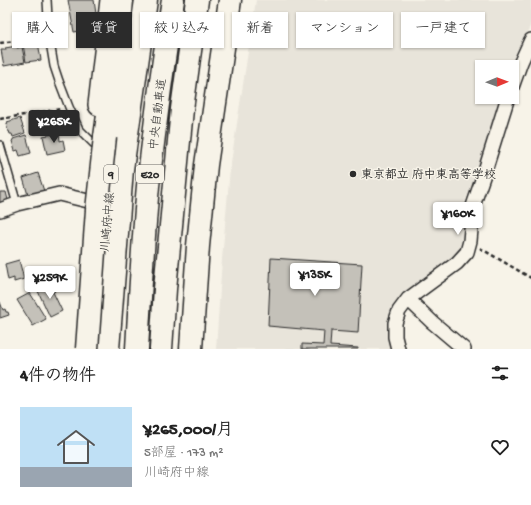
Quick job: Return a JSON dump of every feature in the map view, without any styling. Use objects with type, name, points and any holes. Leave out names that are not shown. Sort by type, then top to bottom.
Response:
[{"type":"highway","points":[[87,349],[97,210],[100,140],[118,43],[122,0]]},
{"type":"highway","points":[[108,349],[122,169],[146,0]]},
{"type":"highway","name":"中央自動車道","points":[[137,349],[148,187],[173,0]]},
{"type":"highway","name":"中央自動車道","points":[[161,349],[165,288],[182,109],[197,0]]},
{"type":"highway","points":[[191,349],[198,246],[206,165],[230,0]]},
{"type":"main road","name":"川崎府中線","points":[[96,349],[90,294],[88,200],[100,140],[111,0]]},
{"type":"main road","name":"川崎府中線","points":[[78,349],[90,294],[111,174],[139,0]]},
{"type":"street","points":[[198,349],[213,172],[236,0]]},
{"type":"street","points":[[519,75],[526,63],[531,40]]},
{"type":"street","points":[[398,349],[395,337],[395,323],[399,311],[408,299],[457,263],[467,252],[470,242],[472,206],[484,174],[506,104]]},
{"type":"street","points":[[0,210],[17,204],[59,194],[88,200]]},
{"type":"street","points":[[408,299],[464,349]]},
{"type":"lane","points":[[46,0],[47,12]]},
{"type":"lane","points":[[51,48],[54,66],[79,130],[100,140]]},
{"type":"lane","points":[[0,145],[17,204]]},
{"type":"path","points":[[0,43],[12,41]]},
{"type":"path","points":[[0,119],[69,107]]},
{"type":"path","points":[[470,242],[531,278]]},
{"type":"shaded area","name":"東京都立 府中東高等学校","points":[[256,0],[531,0],[531,23],[524,43],[515,60],[475,60],[475,104],[501,104],[486,149],[465,202],[465,236],[460,252],[410,294],[393,349],[216,349],[230,169],[249,48],[288,48],[288,12],[254,12]]},
{"type":"building","points":[[68,0],[94,0],[96,12],[76,12],[76,32],[74,32]]},
{"type":"building","points":[[5,48],[22,48],[25,62],[4,66],[1,50],[6,50]]},
{"type":"building","points":[[24,48],[39,48],[41,60],[26,62]]},
{"type":"building","points":[[54,114],[57,130],[35,134],[32,119]]},
{"type":"building","points":[[20,118],[25,133],[13,137],[8,131],[6,124],[8,124],[7,122]]},
{"type":"building","points":[[59,133],[60,141],[63,140],[65,150],[47,154],[43,136]]},
{"type":"building","points":[[26,135],[31,153],[20,156],[18,150],[15,151],[12,141],[13,139]]},
{"type":"building","points":[[38,173],[44,191],[28,195],[23,178]]},
{"type":"building","points":[[0,192],[6,192],[8,200],[0,203]]},
{"type":"building","points":[[271,258],[362,264],[358,333],[331,331],[330,346],[358,349],[302,349],[302,344],[323,345],[324,331],[268,326]]},
{"type":"building","points":[[19,260],[24,279],[14,282],[14,278],[8,280],[5,264]]},
{"type":"building","points":[[51,283],[55,291],[53,292],[62,311],[50,317],[37,289]]},
{"type":"building","points":[[30,293],[46,319],[33,326],[17,300]]},
{"type":"building","points":[[0,302],[3,310],[5,309],[9,315],[0,318]]},
{"type":"place","name":"東京都立 府中東高等学校","points":[[353,174]]}]
